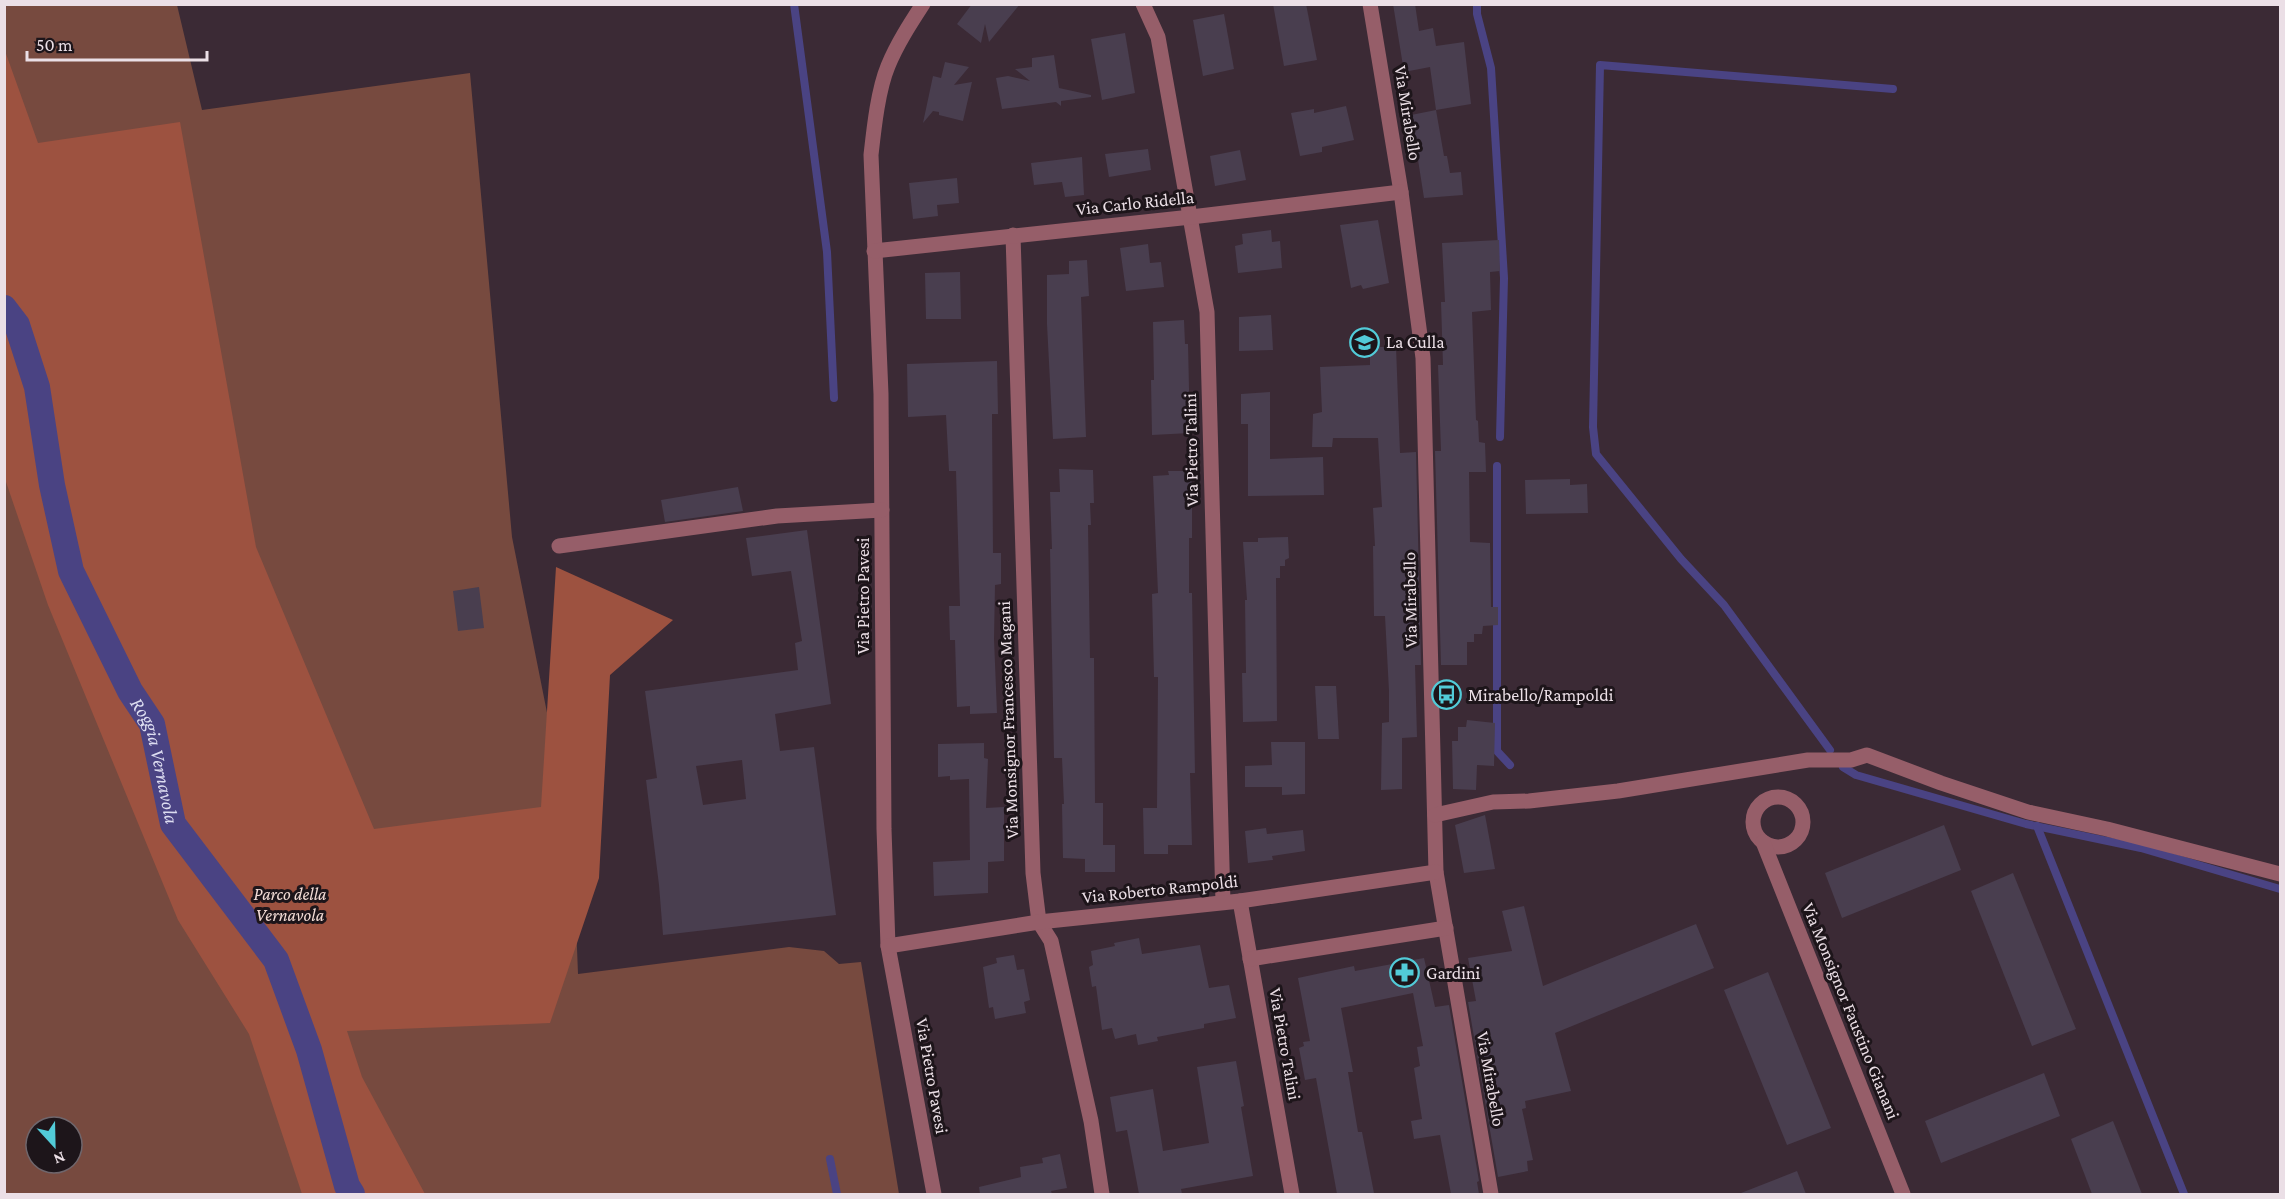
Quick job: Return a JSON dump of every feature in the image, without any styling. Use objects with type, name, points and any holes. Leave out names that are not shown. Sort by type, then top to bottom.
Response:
[{"type":"street","name":"Via Pietro Pavesi","points":[[923,4],[887,67],[870,154],[881,394],[884,829],[888,946],[934,1194]]},
{"type":"street","name":"Via Pietro Talini","points":[[1143,4],[1158,37],[1208,312],[1223,902]]},
{"type":"street","name":"Via Mirabello","points":[[1370,4],[1401,192],[1423,358],[1436,872],[1491,1194]]},
{"type":"street","name":"Via Carlo Ridella","points":[[874,250],[1191,218],[1401,192]]},
{"type":"street","name":"Via Monsignor Francesco Magani","points":[[1013,236],[1033,873],[1039,922],[1051,941],[1091,1121],[1102,1194]]},
{"type":"street","points":[[559,546],[777,516],[882,510]]},
{"type":"street","points":[[1435,815],[1493,802],[1529,801],[1618,791],[1808,760],[1851,760],[1867,755],[2028,812],[2107,829],[2280,874]]},
{"type":"street","name":"Via Monsignor Faustino Gianani","points":[[1763,842],[1904,1194]]},
{"type":"street","name":"Via Roberto Rampoldi","points":[[888,946],[1039,922],[1240,901],[1436,872]]},
{"type":"street","name":"Via Pietro Talini","points":[[1240,901],[1292,1194]]},
{"type":"street","points":[[1250,959],[1446,928]]},
{"type":"green space","name":"Parco della Vernavola","points":[[5,5],[177,5],[202,110],[470,73],[512,537],[573,843],[578,974],[789,947],[824,951],[839,964],[861,962],[899,1194],[5,1194]]},
{"type":"green space","points":[[5,51],[38,143],[180,122],[256,547],[374,829],[541,807],[556,567],[673,620],[610,675],[599,878],[550,1023],[347,1031],[362,1077],[425,1194],[302,1194],[249,1034],[178,920],[48,605],[5,479]]},
{"type":"building","points":[[972,4],[1020,4],[989,42],[985,24],[981,43],[957,24]]},
{"type":"building","points":[[1273,4],[1306,4],[1317,60],[1284,66]]},
{"type":"building","points":[[1393,4],[1415,4],[1419,31],[1433,28],[1436,46],[1464,42],[1471,104],[1436,110],[1430,67],[1404,72]]},
{"type":"building","points":[[1224,14],[1234,69],[1203,76],[1193,20]]},
{"type":"building","points":[[1125,33],[1135,93],[1102,100],[1091,39]]},
{"type":"building","points":[[1054,55],[1059,88],[1091,95],[1091,97],[1061,101],[1061,106],[1056,102],[1002,109],[996,78],[1008,76],[1030,81],[1015,69],[1032,67],[1032,58]]},
{"type":"building","points":[[945,62],[969,67],[954,85],[972,82],[963,121],[939,115],[939,112],[933,111],[923,123],[933,76],[941,78]]},
{"type":"building","points":[[1346,106],[1354,140],[1322,147],[1322,152],[1300,156],[1291,113],[1314,109],[1314,113]]},
{"type":"building","points":[[1436,110],[1444,156],[1447,156],[1450,173],[1461,172],[1463,195],[1424,198],[1411,115]]},
{"type":"building","points":[[1148,149],[1151,170],[1109,177],[1105,154]]},
{"type":"building","points":[[1240,150],[1246,180],[1215,186],[1210,156]]},
{"type":"building","points":[[1082,157],[1084,195],[1065,197],[1062,182],[1034,185],[1031,163]]},
{"type":"building","points":[[957,178],[959,203],[937,205],[938,216],[913,219],[909,183]]},
{"type":"building","points":[[1378,220],[1389,283],[1363,289],[1361,285],[1351,288],[1340,225]]},
{"type":"building","points":[[1271,230],[1272,242],[1280,241],[1282,268],[1238,273],[1235,246],[1243,244],[1242,234]]},
{"type":"building","points":[[1499,240],[1500,271],[1490,272],[1491,310],[1472,312],[1476,420],[1478,421],[1479,442],[1485,443],[1486,472],[1469,472],[1470,542],[1490,543],[1491,607],[1498,607],[1498,625],[1483,626],[1482,634],[1474,634],[1474,642],[1467,642],[1467,665],[1441,665],[1435,451],[1441,451],[1438,365],[1443,365],[1441,302],[1445,302],[1442,243]]},
{"type":"building","points":[[1148,244],[1150,263],[1161,262],[1164,287],[1126,291],[1120,248]]},
{"type":"building","points":[[1087,260],[1089,296],[1081,297],[1086,437],[1053,439],[1047,275],[1069,274],[1069,261]]},
{"type":"building","points":[[960,272],[961,319],[926,319],[925,273]]},
{"type":"building","points":[[1271,315],[1273,350],[1239,351],[1239,317]]},
{"type":"building","points":[[1184,320],[1185,344],[1188,344],[1190,433],[1152,435],[1153,322]]},
{"type":"building","points":[[1370,347],[1396,347],[1400,453],[1416,452],[1421,665],[1415,665],[1417,737],[1402,738],[1402,789],[1381,790],[1382,723],[1389,722],[1389,691],[1385,616],[1374,616],[1373,508],[1382,507],[1378,438],[1333,438],[1332,447],[1312,447],[1313,414],[1322,412],[1320,367],[1370,365]]},
{"type":"building","points":[[997,361],[998,414],[992,414],[993,553],[1001,553],[1001,584],[995,585],[994,639],[997,713],[970,714],[970,706],[957,707],[955,640],[950,640],[949,606],[960,606],[956,471],[949,471],[946,415],[908,417],[907,364]]},
{"type":"building","points":[[1270,392],[1270,459],[1323,457],[1324,495],[1248,496],[1248,424],[1241,424],[1241,394]]},
{"type":"building","points":[[1059,469],[1093,470],[1094,503],[1090,503],[1091,525],[1088,525],[1090,658],[1094,658],[1095,803],[1103,803],[1103,845],[1115,845],[1115,872],[1085,872],[1085,859],[1063,858],[1062,758],[1054,758],[1050,549],[1052,549],[1050,492],[1060,492]]},
{"type":"building","points":[[1168,471],[1192,471],[1189,593],[1192,593],[1195,773],[1190,773],[1192,845],[1168,845],[1168,854],[1144,854],[1143,808],[1157,808],[1158,677],[1154,677],[1152,594],[1158,593],[1153,476],[1169,475]]},
{"type":"building","points":[[1570,479],[1570,485],[1587,484],[1588,513],[1526,514],[1525,480]]},
{"type":"building","points":[[738,487],[743,511],[665,522],[661,500]]},
{"type":"building","points":[[807,530],[831,704],[775,714],[780,751],[814,747],[836,915],[663,935],[646,780],[657,778],[645,691],[798,670],[795,643],[802,641],[791,571],[752,576],[746,538]],"holes":[[[742,760],[746,799],[703,805],[696,766]]]},
{"type":"building","points":[[1288,537],[1289,558],[1285,560],[1285,566],[1280,566],[1280,578],[1276,578],[1277,721],[1243,722],[1242,673],[1246,673],[1245,600],[1247,600],[1243,542],[1258,542],[1258,538]]},
{"type":"building","points":[[479,587],[484,628],[458,631],[453,591]]},
{"type":"building","points":[[1315,686],[1336,686],[1339,739],[1318,739]]},
{"type":"building","points":[[1467,720],[1495,723],[1494,766],[1477,765],[1476,790],[1453,789],[1452,741],[1458,741],[1458,727],[1466,727]]},
{"type":"building","points":[[1271,742],[1305,742],[1305,794],[1282,795],[1282,787],[1245,787],[1245,766],[1272,765]]},
{"type":"building","points":[[984,743],[984,758],[988,759],[986,808],[1004,807],[1004,861],[988,862],[988,893],[934,896],[933,862],[970,860],[969,779],[950,780],[950,776],[938,777],[938,744]]},
{"type":"building","points":[[1485,815],[1495,869],[1464,873],[1455,825]]},
{"type":"building","points":[[1944,825],[1961,870],[1842,918],[1825,873]]},
{"type":"building","points":[[1266,828],[1267,834],[1303,830],[1305,851],[1272,856],[1273,860],[1248,863],[1245,831]]},
{"type":"building","points":[[2013,873],[2076,1029],[2032,1046],[1971,891]]},
{"type":"building","points":[[1524,906],[1543,986],[1696,924],[1714,968],[1555,1033],[1571,1091],[1525,1101],[1526,1108],[1522,1109],[1533,1160],[1527,1161],[1528,1171],[1498,1177],[1468,1002],[1476,1001],[1468,958],[1512,951],[1502,911]]},
{"type":"building","points":[[1139,938],[1142,954],[1200,945],[1209,988],[1229,985],[1236,1018],[1204,1024],[1204,1028],[1157,1037],[1158,1041],[1138,1045],[1136,1034],[1115,1039],[1112,1028],[1102,1030],[1096,986],[1092,987],[1089,967],[1093,965],[1091,951]]},
{"type":"building","points":[[1014,955],[1017,970],[1024,969],[1030,1000],[1024,1002],[1026,1013],[995,1019],[993,1007],[989,1008],[983,967],[997,963],[996,958]]},
{"type":"building","points":[[1424,958],[1435,1007],[1449,1005],[1479,1181],[1477,1182],[1479,1194],[1451,1194],[1440,1135],[1414,1139],[1411,1121],[1422,1119],[1414,1068],[1420,1066],[1417,1047],[1423,1046],[1413,993],[1341,1008],[1353,1072],[1348,1072],[1358,1132],[1362,1132],[1374,1193],[1337,1194],[1316,1078],[1305,1080],[1299,1048],[1304,1046],[1303,1042],[1310,1041],[1298,978],[1354,966],[1355,971]]},
{"type":"building","points":[[1768,972],[1831,1128],[1787,1145],[1724,990]]},
{"type":"building","points":[[1236,1061],[1253,1176],[1181,1189],[1182,1194],[1139,1194],[1127,1130],[1116,1132],[1110,1097],[1153,1089],[1163,1151],[1209,1143],[1197,1067]]},
{"type":"building","points":[[2044,1073],[2060,1116],[1941,1163],[1925,1121]]},
{"type":"building","points":[[2113,1121],[2142,1194],[2092,1194],[2071,1139]]},
{"type":"building","points":[[1060,1154],[1067,1188],[1051,1191],[1052,1194],[980,1194],[979,1187],[1021,1177],[1020,1167],[1043,1163],[1042,1158]]},
{"type":"building","points":[[1797,1171],[1806,1194],[1741,1193]]},
{"type":"waterway","points":[[794,4],[827,252],[834,398]]},
{"type":"waterway","points":[[1477,4],[1477,14],[1491,68],[1504,278],[1500,437]]},
{"type":"waterway","points":[[1830,750],[1724,605],[1681,559],[1596,454],[1593,427],[1600,65],[1893,89]]},
{"type":"waterway","name":"Roggia Vernavola","points":[[4,308],[17,325],[37,387],[52,485],[71,571],[130,691],[152,724],[173,824],[276,960],[309,1050],[347,1186],[352,1194]]},
{"type":"waterway","points":[[1497,466],[1497,751],[1510,765]]},
{"type":"waterway","points":[[1843,767],[1856,775],[2026,824],[2141,848],[2280,889]]},
{"type":"waterway","points":[[2037,826],[2184,1194]]},
{"type":"waterway","points":[[830,1159],[837,1194]]},
{"type":"place","name":"La Culla","points":[[1365,342]]},
{"type":"place","name":"Mirabello/Rampoldi","points":[[1447,695]]},
{"type":"place","name":"Gardini","points":[[1405,973]]}]
